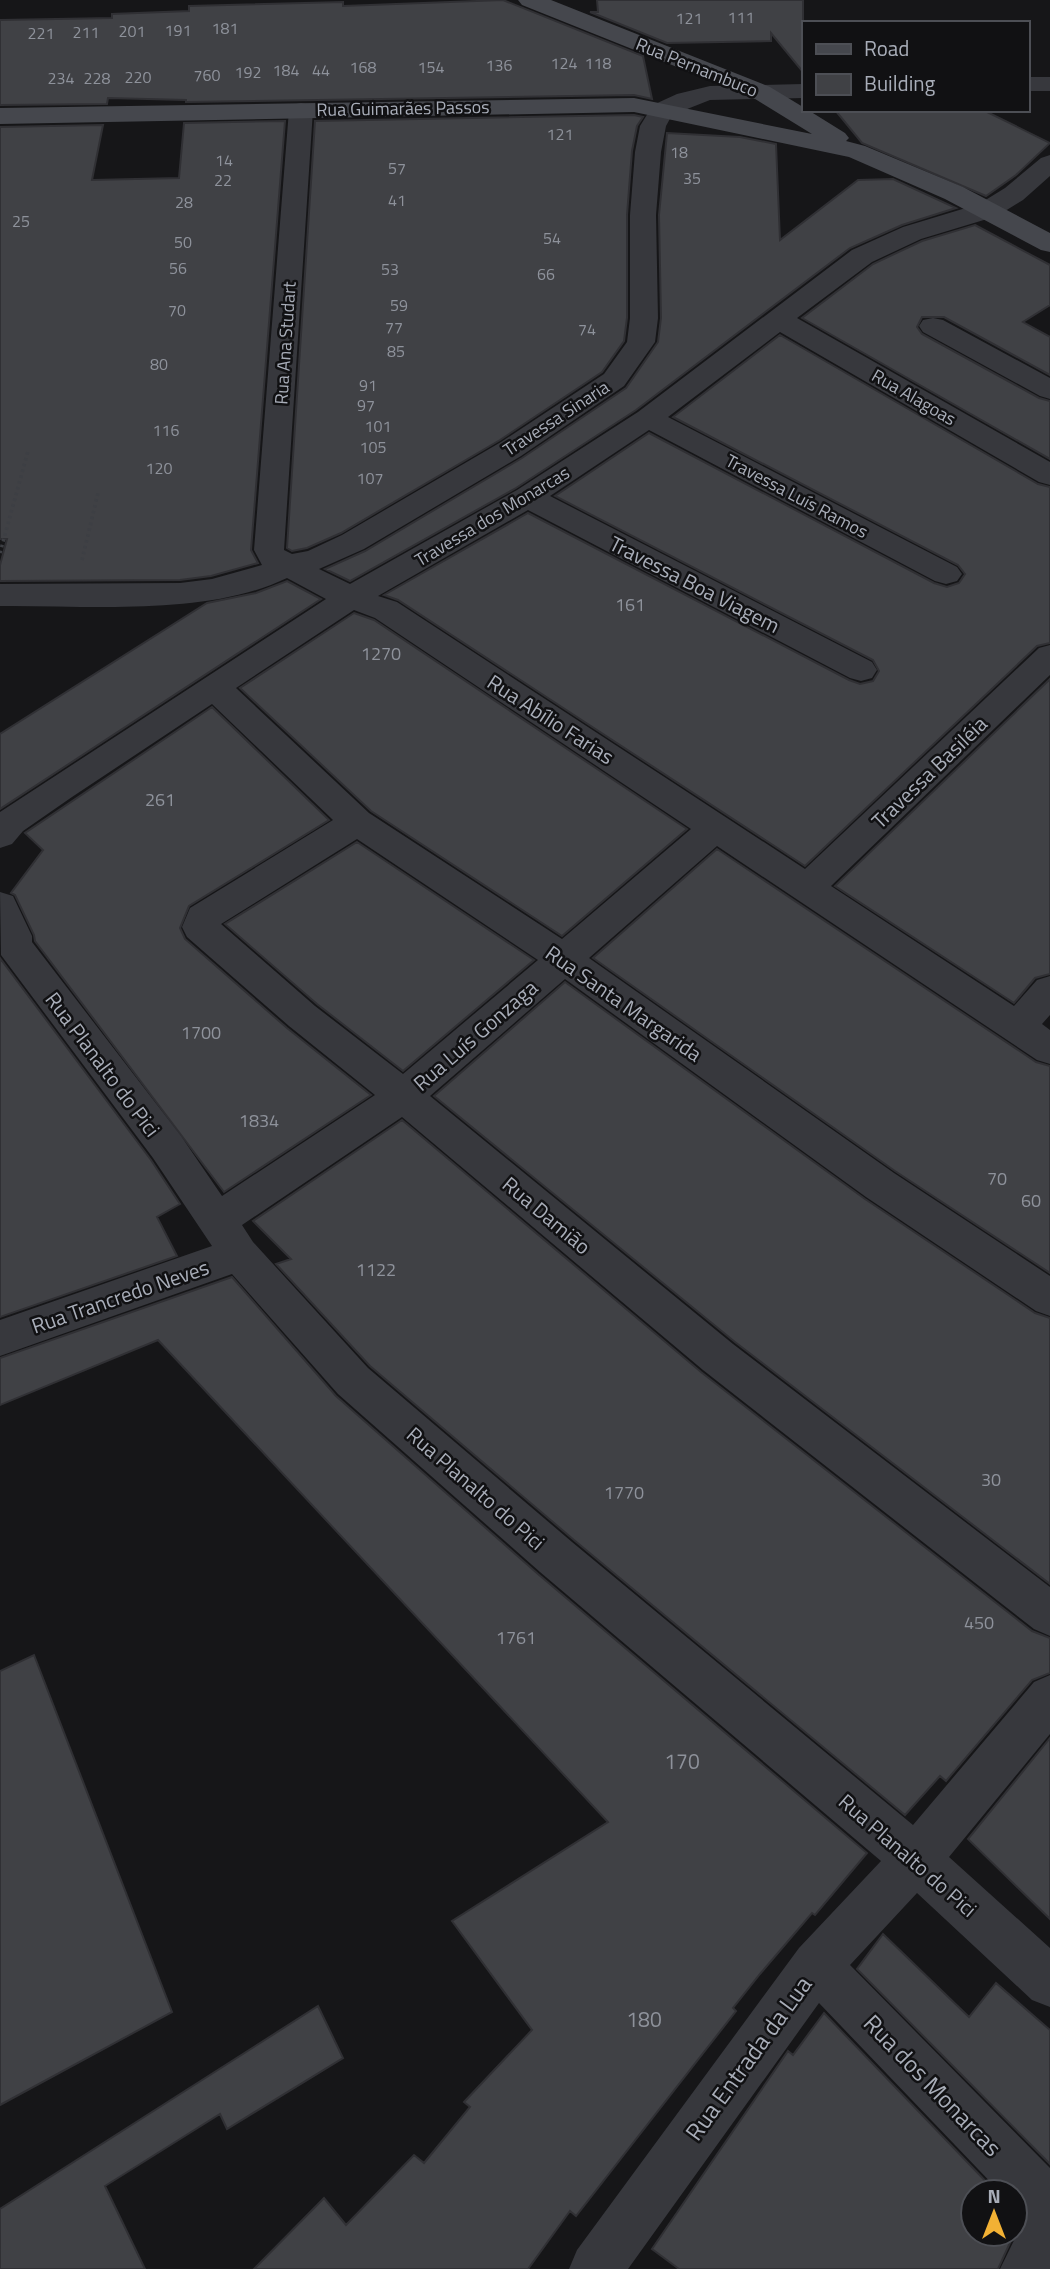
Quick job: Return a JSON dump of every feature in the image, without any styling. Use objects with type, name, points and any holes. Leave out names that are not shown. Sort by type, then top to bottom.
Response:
[{"type":"street","name":"Rua Pernambuco","points":[[530,0],[761,92],[791,108],[856,151]]},
{"type":"street","points":[[1029,84],[1050,84]]},
{"type":"street","name":"Rua Guimarães Passos","points":[[0,116],[604,104],[662,110],[686,99],[710,93],[802,92]]},
{"type":"street","name":"Rua Ana Studart","points":[[286,566],[272,557],[269,550],[300,110]]},
{"type":"street","name":"Rua Pernambuco","points":[[662,110],[856,151],[915,175],[1050,244]]},
{"type":"street","name":"Travessa Sinaria","points":[[286,566],[317,559],[353,542],[511,449],[614,380],[641,342],[644,318],[643,215],[648,152],[653,126],[662,110]]},
{"type":"street","points":[[988,210],[1014,194],[1050,163]]},
{"type":"street","name":"Travessa dos Monarcas","points":[[0,835],[11,822],[60,788],[350,597],[528,497],[648,418],[862,257],[886,244],[988,210]]},
{"type":"street","name":"Rua Alagoas","points":[[778,319],[1050,475]]},
{"type":"street","points":[[933,326],[1050,390]]},
{"type":"street","name":"Travessa Luís Ramos","points":[[648,418],[946,574]]},
{"type":"street","name":"Travessa Boa Viagem","points":[[528,497],[861,670]]},
{"type":"street","points":[[0,595],[180,594],[212,590],[263,577],[286,566]]},
{"type":"street","name":"Rua Abílio Farias","points":[[286,566],[350,597],[386,610],[1050,1049]]},
{"type":"street","name":"Travessa Basiléia","points":[[807,888],[1047,663]]},
{"type":"street","name":"Rua Santa Margarida","points":[[215,688],[357,822],[564,959],[880,1185],[1050,1297]]},
{"type":"street","name":"Rua Damião","points":[[357,822],[202,918],[200,927],[302,1016],[404,1096],[718,1357],[1050,1614]]},
{"type":"street","name":"Rua Luís Gonzaga","points":[[228,1237],[404,1096],[715,828]]},
{"type":"street","name":"Rua Planalto do Pici","points":[[0,906],[14,936],[7,948],[167,1147],[228,1237],[353,1381],[556,1557],[916,1859],[1050,1982]]},
{"type":"street","points":[[1017,1027],[1050,990]]},
{"type":"street","name":"Rua Trancredo Neves","points":[[0,1338],[228,1237]]},
{"type":"street","name":"Rua Entrada da Lua","points":[[610,2264],[816,1965],[916,1859],[1050,1698]]},
{"type":"street","name":"Rua dos Monarcas","points":[[816,1965],[1050,2206]]},
{"type":"street","points":[[1027,2269],[1050,2226]]},
{"type":"path","points":[[0,553],[28,451]]},
{"type":"path","points":[[75,595],[98,493]]},
{"type":"building","points":[[503,0],[643,56],[652,99],[634,95],[186,102],[108,98],[107,104],[0,105],[0,20],[112,18],[112,14],[189,11],[189,6],[343,2],[343,6]]},
{"type":"building","points":[[597,0],[803,0],[802,71],[771,33],[771,41],[667,43],[590,12],[598,12]]},
{"type":"building","points":[[837,112],[987,112],[1050,143],[1016,175],[986,196],[862,143]]},
{"type":"building","points":[[634,115],[643,117],[637,126],[632,151],[627,215],[627,318],[624,341],[602,372],[500,440],[341,533],[307,548],[292,551],[287,548],[315,121]]},
{"type":"building","points":[[285,121],[251,550],[258,563],[211,576],[180,580],[0,581],[0,565],[7,539],[0,539],[0,127],[103,125],[92,180],[179,178],[184,123]]},
{"type":"building","points":[[667,133],[740,137],[776,144],[780,240],[858,180],[893,179],[956,208],[902,225],[850,248],[636,410],[516,488],[350,581],[325,569],[365,551],[522,458],[626,388],[658,342],[661,318],[659,215]]},
{"type":"building","points":[[975,225],[1050,265],[1050,305],[1023,322],[1050,337],[1050,375],[944,317],[922,317],[917,327],[922,334],[1039,398],[1050,401],[1050,459],[802,318],[873,264],[922,241]]},
{"type":"building","points":[[780,335],[1038,484],[1050,487],[1050,643],[1037,646],[805,866],[398,600],[384,595],[528,513],[849,680],[860,684],[873,681],[879,671],[873,660],[555,496],[649,433],[934,583],[947,587],[959,583],[965,574],[958,565],[673,417]]},
{"type":"building","points":[[287,581],[321,599],[0,809],[0,734],[207,603],[256,593]]},
{"type":"building","points":[[354,613],[374,620],[687,829],[562,936],[371,811],[240,688]]},
{"type":"building","points":[[1050,679],[1050,974],[1035,978],[1014,1003],[835,886]]},
{"type":"building","points":[[212,707],[329,820],[189,906],[180,928],[185,939],[287,1028],[371,1095],[224,1192],[35,941],[15,895],[11,893],[43,850],[25,833]]},
{"type":"building","points":[[357,842],[534,960],[403,1071],[317,1004],[225,924]]},
{"type":"building","points":[[717,849],[1036,1062],[1050,1066],[1050,1273],[895,1171],[593,958]]},
{"type":"building","points":[[0,958],[151,1160],[180,1204],[157,1217],[177,1256],[0,1317]]},
{"type":"building","points":[[565,982],[865,1199],[1035,1313],[1050,1318],[1050,1584],[735,1342],[434,1096]]},
{"type":"building","points":[[402,1120],[701,1372],[1032,1631],[1050,1638],[1050,1673],[1032,1680],[946,1781],[940,1776],[905,1815],[574,1540],[370,1366],[276,1264],[291,1259],[253,1221]]},
{"type":"building","points":[[232,1277],[336,1396],[538,1574],[867,1853],[815,1915],[812,1913],[760,1974],[733,2008],[736,2011],[576,2216],[570,2211],[528,2269],[254,2269],[324,2198],[346,2225],[414,2155],[424,2163],[470,2107],[464,2102],[532,2030],[452,1921],[608,1822],[158,1340],[0,1405],[0,1358]]},
{"type":"building","points":[[34,1655],[172,2012],[0,2105],[0,1671]]},
{"type":"building","points":[[1050,1738],[1050,1919],[968,1839]]},
{"type":"building","points":[[883,1934],[969,2017],[996,1983],[1050,2030],[1050,2164],[857,1969]]},
{"type":"building","points":[[318,2006],[343,2058],[227,2129],[220,2114],[105,2186],[145,2269],[0,2269],[0,2209]]},
{"type":"building","points":[[824,2013],[983,2178],[959,2178],[959,2248],[1008,2248],[998,2269],[679,2269],[652,2249],[788,2051],[793,2055]]}]
